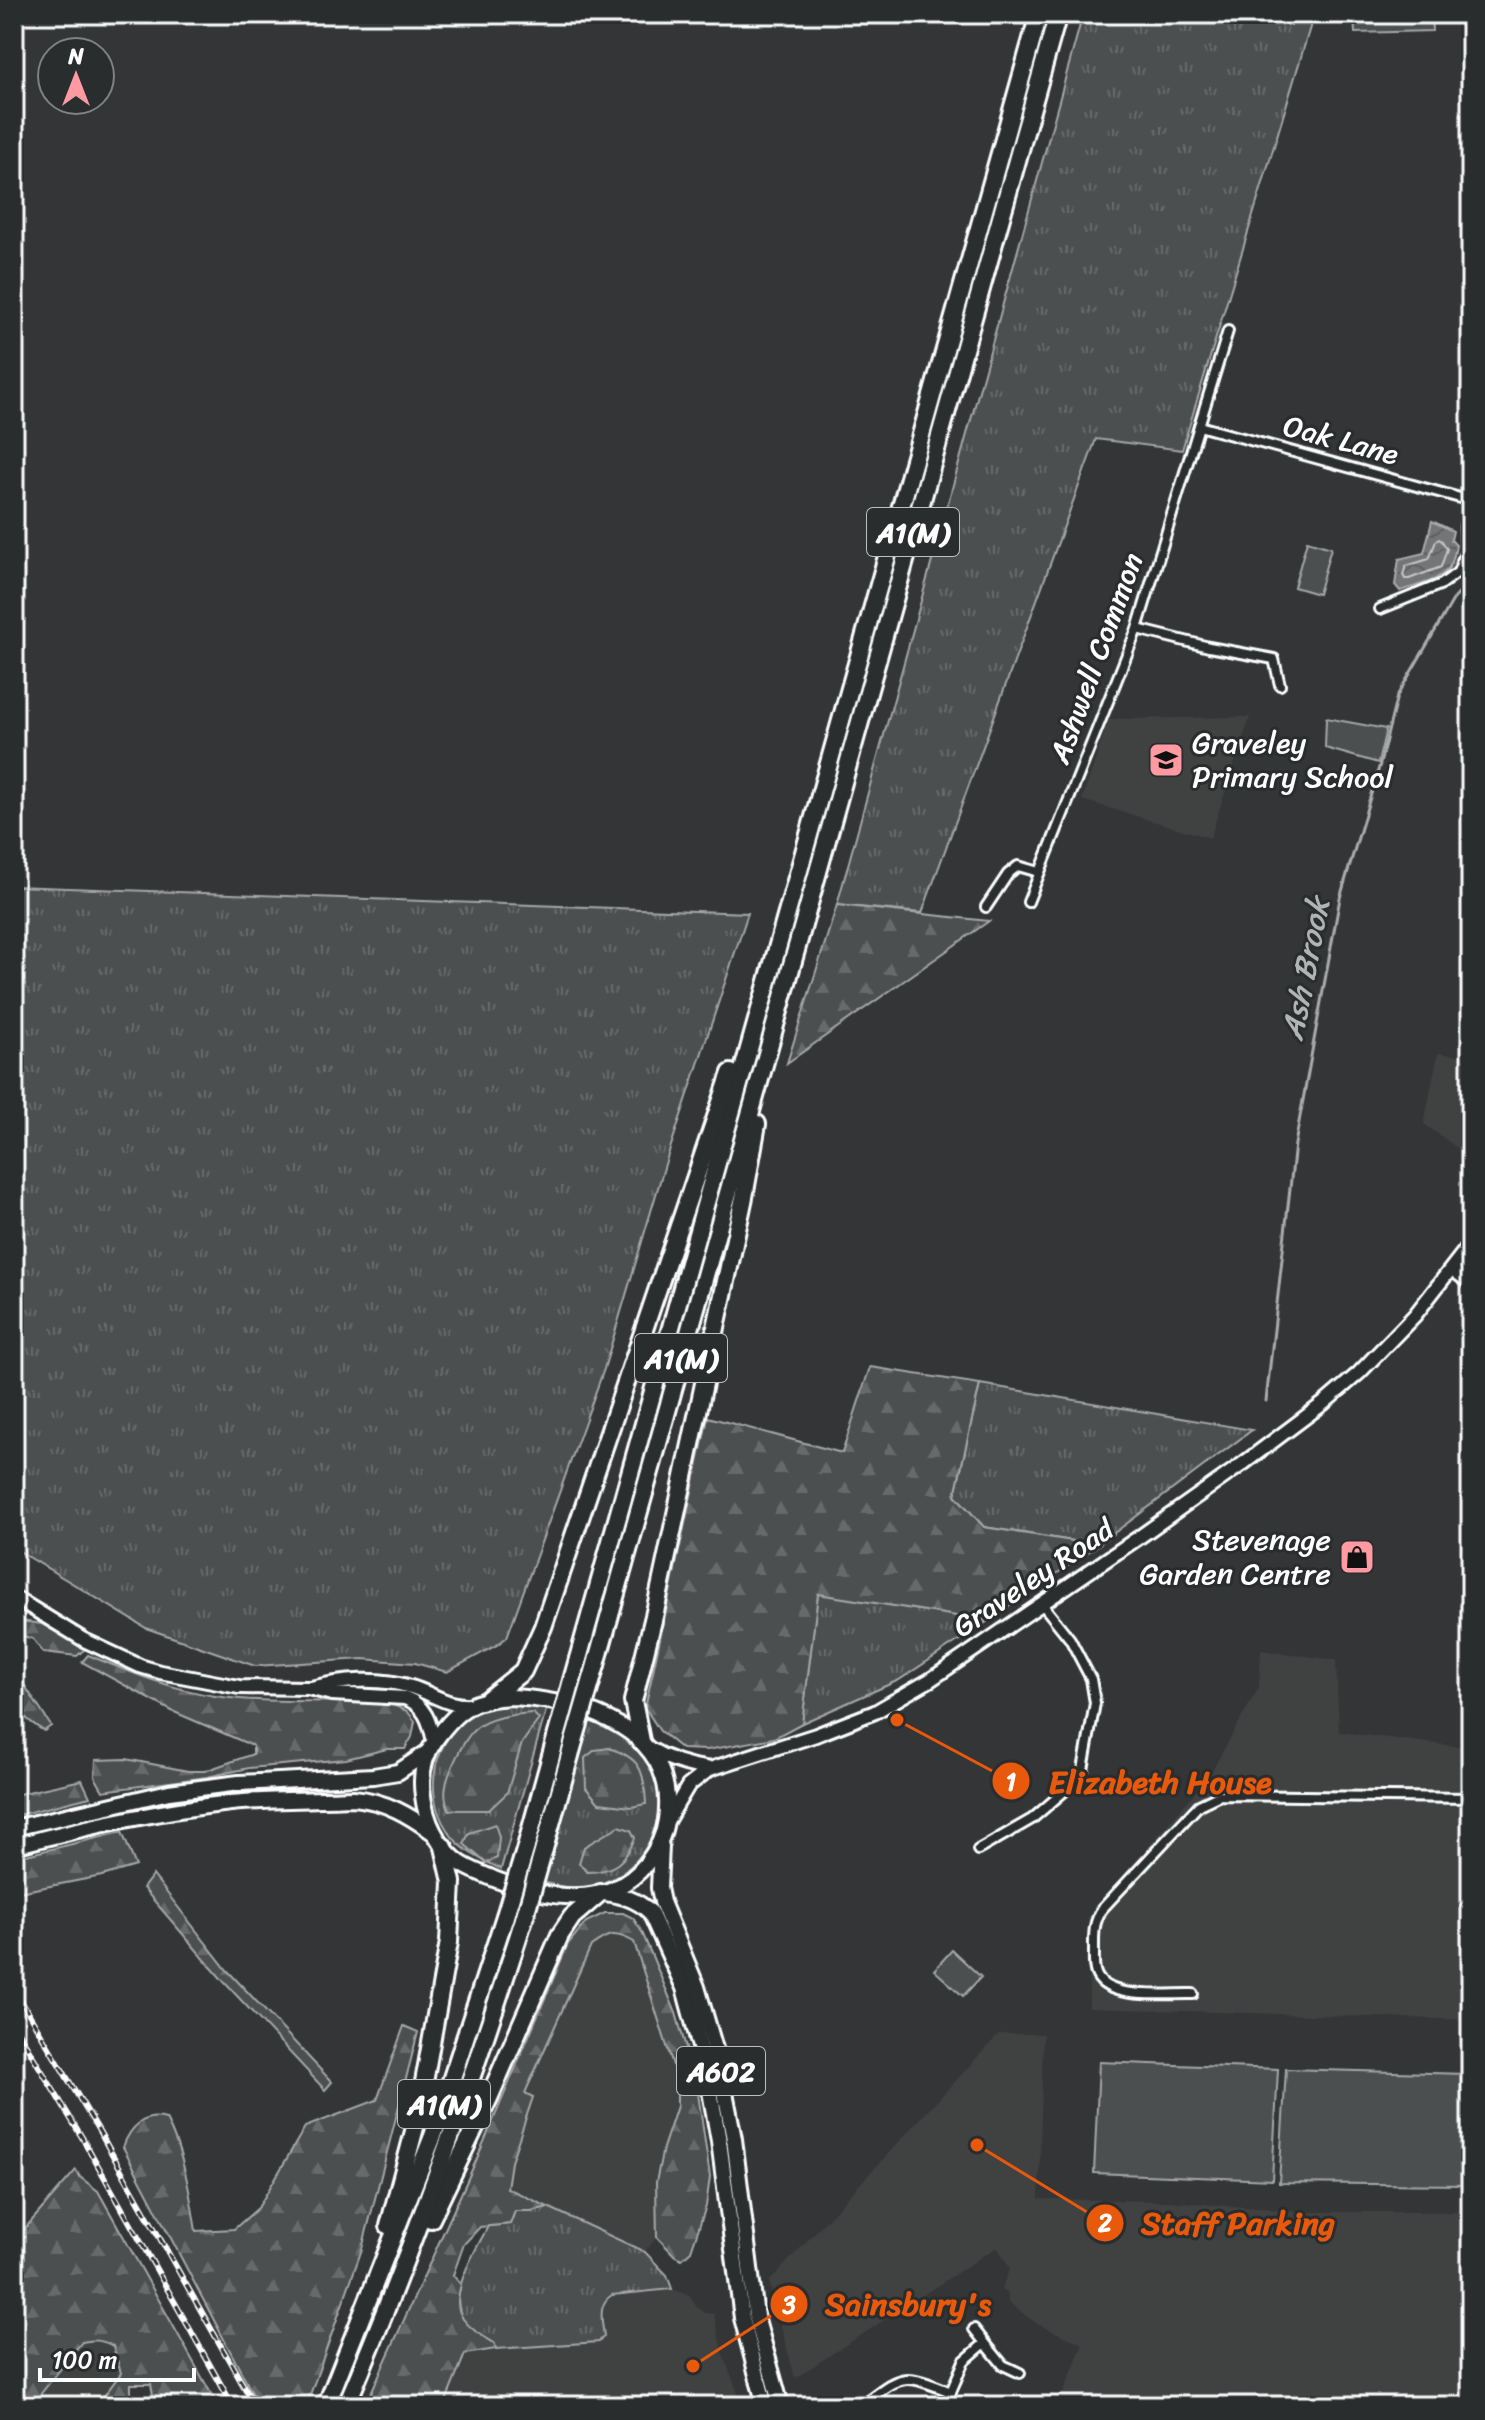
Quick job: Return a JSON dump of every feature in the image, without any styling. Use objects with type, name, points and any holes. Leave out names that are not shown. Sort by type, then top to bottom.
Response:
[{"type":"highway","name":"A1(M)","points":[[326,2406],[433,2136],[526,1847],[1039,14]]},
{"type":"highway","name":"A1(M)","points":[[346,2406],[451,2140],[524,1919],[1058,14]]},
{"type":"highway","points":[[488,1699],[523,1671],[530,1659],[691,1185],[762,998]]},
{"type":"highway","name":"A1(M)","points":[[645,1744],[633,1701],[744,1197],[768,1051]]},
{"type":"highway","points":[[373,2289],[418,2116],[449,1942],[452,1882],[439,1840]]},
{"type":"highway","points":[[403,2268],[440,2201],[489,2098],[560,1935],[572,1917],[602,1893]]},
{"type":"main road","points":[[1470,14],[1471,58]]},
{"type":"main road","name":"Graveley Road","points":[[665,1828],[688,1786],[710,1769],[816,1735],[875,1712],[930,1680],[1244,1463],[1324,1403],[1387,1345],[1471,1243]]},
{"type":"main road","points":[[1452,1269],[1471,1283]]},
{"type":"main road","points":[[14,1597],[84,1640],[140,1666],[239,1687],[308,1688],[332,1694],[395,1696],[414,1701],[428,1718],[431,1746],[422,1773],[422,1784],[426,1813],[439,1840]]},
{"type":"main road","points":[[308,1688],[333,1682],[393,1683],[426,1692],[451,1704],[471,1705]]},
{"type":"main road","points":[[14,1828],[169,1792],[239,1783],[386,1774],[405,1769],[431,1746],[448,1724],[471,1705],[488,1699],[532,1698],[563,1703],[613,1721],[665,1758],[710,1769]]},
{"type":"main road","points":[[14,1846],[140,1816],[234,1803],[354,1798],[372,1800],[409,1815],[439,1840],[457,1861],[521,1889],[559,1896],[602,1893],[632,1879],[642,1869],[653,1855],[665,1828],[666,1784],[645,1744]]},
{"type":"main road","name":"A602","points":[[665,1828],[659,1888],[697,1987],[720,2066],[734,2139],[756,2316],[781,2406]]},
{"type":"main road","name":"A602","points":[[602,1893],[627,1897],[650,1912],[684,1988],[706,2069],[742,2318],[765,2406]]},
{"type":"street","name":"Ashwell Common","points":[[1028,902],[1137,629],[1228,331]]},
{"type":"street","name":"Oak Lane","points":[[1199,426],[1471,501]]},
{"type":"street","points":[[1380,609],[1442,584],[1458,572],[1466,551],[1465,526],[1471,514]]},
{"type":"street","points":[[1137,629],[1274,659],[1280,685]]},
{"type":"street","points":[[986,907],[1008,874],[1018,866],[1039,872]]},
{"type":"street","points":[[978,1850],[1032,1819],[1067,1789],[1083,1770],[1095,1703],[1091,1679],[1070,1639],[1042,1604]]},
{"type":"street","points":[[1193,1994],[1124,1993],[1112,1990],[1100,1981],[1094,1967],[1094,1931],[1102,1909],[1199,1805],[1220,1795],[1471,1798]]},
{"type":"street","points":[[974,2329],[1003,2365],[1020,2373]]},
{"type":"street","points":[[945,2406],[968,2356],[985,2343]]},
{"type":"street","points":[[860,2406],[901,2379],[915,2378],[951,2392]]},
{"type":"shaded area","name":"Graveley Primary School","points":[[1250,717],[1210,838],[1082,800],[1109,719]]},
{"type":"shaded area","points":[[1438,1053],[1471,1058],[1471,1154],[1424,1124]]},
{"type":"shaded area","points":[[1261,1650],[1336,1660],[1339,1732],[1471,1748],[1471,2020],[1089,2008],[1088,1917],[1209,1776],[1259,1687]]},
{"type":"shaded area","points":[[620,1934],[634,1942],[677,2078],[677,2106],[671,2118],[656,2182],[657,2237],[645,2252],[507,2188],[511,2162],[533,2098],[525,2093],[566,1998],[591,1946],[606,1935]]},
{"type":"shaded area","points":[[999,2034],[1043,2034],[1039,2199],[1166,2201],[1309,2212],[1471,2212],[1471,2406],[1058,2406],[1083,2344],[1037,2324],[1008,2302],[1008,2294],[1001,2290],[1010,2268],[997,2247],[795,2378],[769,2282]]},
{"type":"shaded area","points":[[672,2289],[689,2295],[705,2313],[714,2314],[722,2352],[743,2406],[444,2406],[465,2354],[599,2342],[605,2299],[612,2295]]},
{"type":"shaded area","points":[[103,2340],[113,2346],[121,2373],[104,2396],[113,2406],[31,2406],[82,2342]]},
{"type":"green space","points":[[1083,14],[1314,14],[1182,450],[1096,439],[922,913],[837,905]]},
{"type":"green space","points":[[1354,14],[1431,14],[1432,31],[1355,33]]},
{"type":"green space","points":[[1307,541],[1331,548],[1318,594],[1294,587]]},
{"type":"green space","points":[[1326,718],[1386,729],[1378,763],[1325,748]]},
{"type":"green space","points":[[14,886],[748,913],[666,1161],[604,1369],[507,1637],[497,1645],[447,1672],[415,1663],[363,1659],[255,1666],[146,1628],[14,1548]]},
{"type":"green space","points":[[837,905],[989,921],[787,1063]]},
{"type":"green space","points":[[870,1367],[980,1384],[955,1495],[984,1527],[1098,1545],[988,1621],[818,1594],[802,1723],[774,1738],[707,1750],[682,1749],[660,1731],[645,1708],[708,1417],[842,1453]]},
{"type":"green space","points":[[980,1384],[1252,1430],[1098,1545],[984,1527],[955,1495]]},
{"type":"green space","points":[[818,1593],[988,1621],[899,1680],[802,1723]]},
{"type":"green space","points":[[14,1620],[42,1624],[86,1648],[77,1656],[43,1652],[33,1639],[14,1633]]},
{"type":"green space","points":[[88,1655],[135,1674],[215,1696],[393,1705],[407,1711],[415,1721],[412,1737],[405,1749],[387,1749],[346,1759],[249,1768],[103,1791],[95,1777],[96,1760],[126,1759],[188,1771],[205,1771],[253,1754],[253,1746],[172,1711],[82,1662]]},
{"type":"green space","points":[[14,1669],[51,1726],[44,1731],[26,1718],[17,1706]]},
{"type":"green space","points":[[506,1702],[547,1707],[501,1869],[469,1852],[447,1829],[434,1795],[434,1777],[445,1742],[456,1727],[475,1713]]},
{"type":"green space","points":[[533,1713],[539,1719],[522,1743],[507,1793],[489,1810],[449,1810],[445,1795],[447,1780],[470,1734],[494,1719]]},
{"type":"green space","points":[[589,1718],[629,1740],[652,1770],[658,1791],[658,1812],[653,1832],[644,1851],[630,1867],[612,1879],[579,1888],[542,1882]]},
{"type":"green space","points":[[608,1748],[628,1756],[639,1767],[646,1804],[631,1807],[599,1803],[586,1788],[585,1758],[595,1750]]},
{"type":"green space","points":[[82,1780],[90,1797],[14,1816],[14,1795]]},
{"type":"green space","points":[[495,1824],[499,1837],[497,1858],[486,1863],[464,1844],[469,1833]]},
{"type":"green space","points":[[619,1826],[631,1830],[635,1838],[623,1859],[611,1868],[587,1872],[579,1863],[584,1847]]},
{"type":"green space","points":[[122,1832],[136,1866],[102,1876],[14,1893],[14,1858]]},
{"type":"green space","points":[[153,1875],[227,1970],[332,2082],[325,2090],[225,1983],[143,1888]]},
{"type":"green space","points":[[605,1913],[623,1913],[633,1918],[642,1932],[676,2013],[697,2086],[710,2177],[706,2206],[691,2251],[682,2259],[657,2237],[656,2182],[677,2106],[677,2078],[634,1942],[622,1936],[608,1936],[591,1946],[525,2093],[533,2097],[511,2162],[507,2188],[548,2207],[515,2211],[510,2224],[480,2227],[464,2244],[453,2275],[461,2285],[458,2306],[464,2321],[494,2343],[496,2349],[465,2354],[444,2406],[365,2406],[475,2163],[568,1944],[586,1922]]},
{"type":"green space","points":[[952,1950],[981,1977],[963,1996],[934,1970]]},
{"type":"green space","points":[[404,2026],[418,2032],[362,2249],[306,2406],[259,2406],[123,2147],[139,2123],[151,2118],[166,2119],[182,2160],[196,2231],[234,2229],[258,2208],[305,2127],[377,2100]]},
{"type":"green space","points":[[1099,2062],[1278,2069],[1272,2180],[1094,2173]]},
{"type":"green space","points":[[1286,2069],[1466,2074],[1464,2185],[1279,2183]]},
{"type":"green space","points":[[76,2170],[98,2191],[218,2406],[155,2406],[151,2384],[131,2384],[131,2406],[113,2406],[104,2396],[121,2373],[113,2346],[94,2340],[82,2342],[31,2406],[14,2406],[14,2241]]},
{"type":"green space","points":[[548,2207],[645,2252],[667,2275],[672,2289],[612,2295],[602,2308],[604,2336],[599,2342],[496,2349],[494,2343],[474,2332],[463,2319],[459,2307],[462,2279],[488,2226],[510,2224],[515,2211]]},
{"type":"water","points":[[1432,521],[1453,531],[1451,540],[1456,545],[1452,562],[1442,575],[1400,591],[1395,585],[1399,559],[1424,553]]},
{"type":"waterway","name":"Ash Brook","points":[[1266,1401],[1295,1144],[1340,898],[1397,696],[1453,600],[1465,587],[1471,570]]},
{"type":"railway","points":[[14,1989],[99,2131],[255,2406]]},
{"type":"railway","points":[[14,2025],[83,2139],[233,2406]]},
{"type":"place","name":"Graveley Primary School","points":[[1166,760]]},
{"type":"place","name":"Stevenage Garden Centre","points":[[1357,1557]]},
{"type":"place","name":"Elizabeth House","points":[[897,1720]]},
{"type":"place","name":"Staff Parking","points":[[977,2145]]},
{"type":"place","name":"Sainsbury's","points":[[693,2366]]}]
